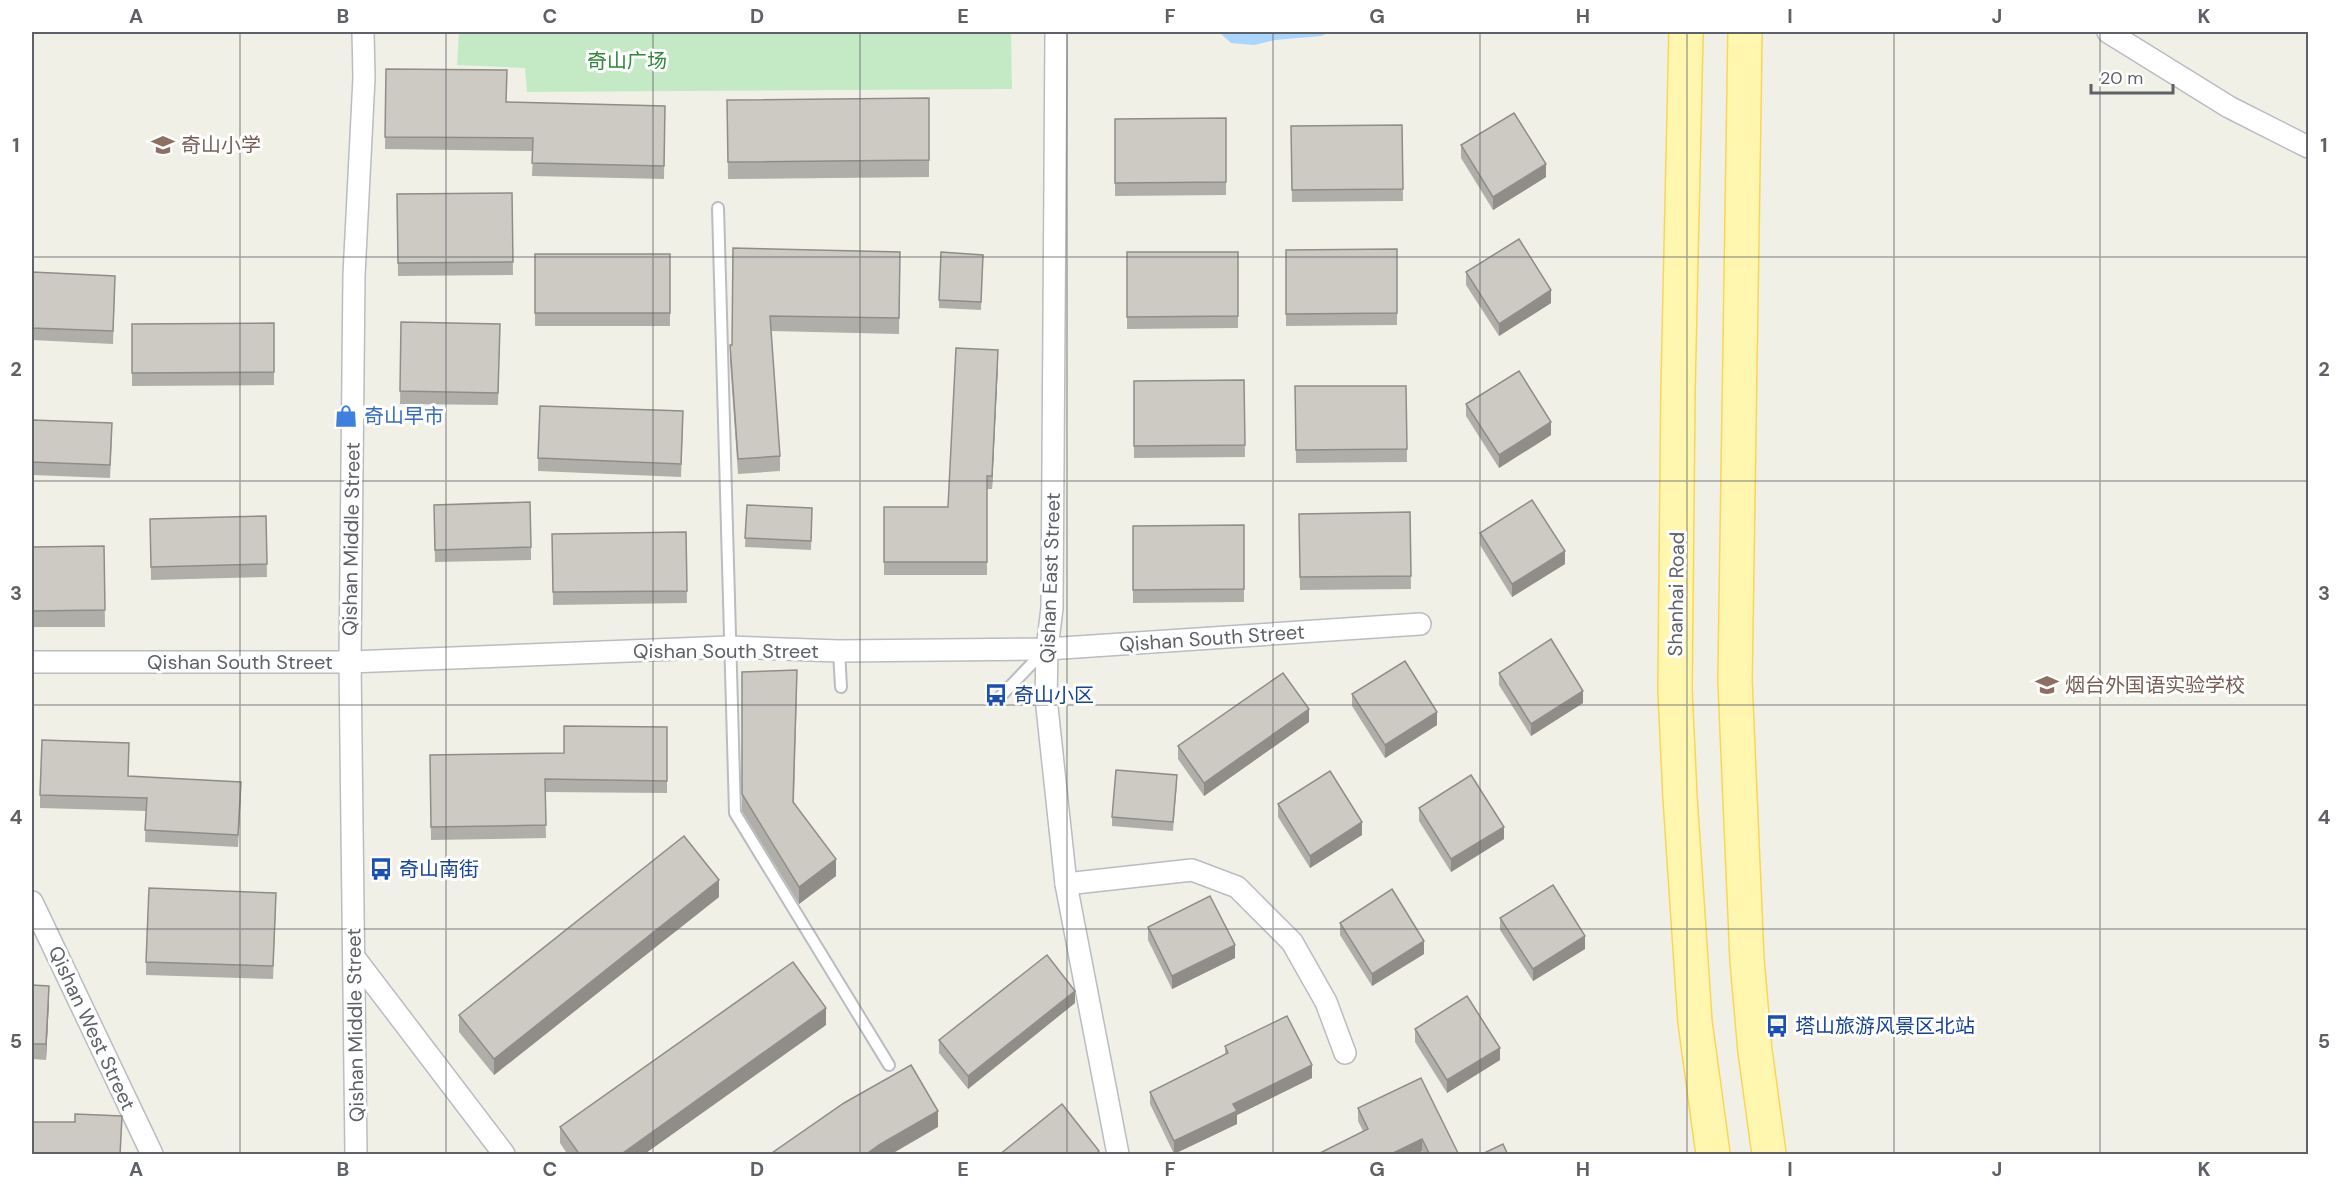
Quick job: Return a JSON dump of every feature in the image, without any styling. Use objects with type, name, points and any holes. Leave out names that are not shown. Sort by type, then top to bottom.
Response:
[{"type":"main road","name":"Shanhai Road","points":[[1686,32],[1678,390],[1675,690],[1695,1022],[1713,1155]]},
{"type":"main road","points":[[1745,32],[1735,681],[1747,960],[1755,1051],[1769,1155]]},
{"type":"street","name":"Qishan Middle Street","points":[[356,1155],[350,662],[354,275],[364,78],[363,32]]},
{"type":"street","name":"Qishan East Street","points":[[1056,32],[1052,608],[1047,649],[1046,698],[1066,884],[1118,1155]]},
{"type":"street","points":[[2108,32],[2229,107],[2308,147]]},
{"type":"street","name":"Qishan South Street","points":[[32,662],[350,662],[729,647],[839,651],[1047,649],[1420,624]]},
{"type":"street","points":[[1066,884],[1192,870],[1236,887],[1292,942],[1326,1002],[1345,1053]]},
{"type":"street","name":"Qishan West Street","points":[[32,902],[152,1155]]},
{"type":"street","points":[[354,957],[504,1155]]},
{"type":"lane","points":[[718,208],[735,813],[889,1065]]},
{"type":"lane","points":[[998,699],[1047,649]]},
{"type":"lane","points":[[839,651],[841,687]]},
{"type":"green space","name":"奇山广场","points":[[459,32],[1011,32],[1012,89],[527,92],[525,68],[457,65]]},
{"type":"water","points":[[1219,32],[1330,32],[1321,36],[1275,40],[1254,45],[1231,43]]},
{"type":"building","points":[[386,69],[507,70],[506,102],[665,106],[664,166],[532,163],[533,138],[385,137]]},
{"type":"building","points":[[929,98],[929,160],[728,162],[727,100]]},
{"type":"building","points":[[1514,113],[1546,164],[1493,197],[1461,145]]},
{"type":"building","points":[[1226,118],[1226,182],[1115,183],[1115,119]]},
{"type":"building","points":[[1402,125],[1403,189],[1292,190],[1291,126]]},
{"type":"building","points":[[512,193],[513,262],[398,263],[397,194]]},
{"type":"building","points":[[1519,239],[1551,290],[1499,324],[1466,272]]},
{"type":"building","points":[[733,248],[900,252],[899,318],[770,316],[780,456],[738,459],[730,345],[732,345]]},
{"type":"building","points":[[1397,249],[1397,313],[1286,314],[1286,250]]},
{"type":"building","points":[[941,252],[983,255],[981,302],[939,300]]},
{"type":"building","points":[[1127,252],[1238,252],[1238,316],[1127,317]]},
{"type":"building","points":[[535,254],[670,254],[670,313],[535,313]]},
{"type":"building","points":[[32,272],[115,276],[113,331],[32,328]]},
{"type":"building","points":[[401,322],[500,324],[498,393],[400,391]]},
{"type":"building","points":[[274,323],[274,372],[132,373],[132,324]]},
{"type":"building","points":[[956,348],[998,350],[992,476],[987,476],[987,562],[884,562],[884,507],[948,507]]},
{"type":"building","points":[[1519,371],[1551,422],[1499,455],[1466,404]]},
{"type":"building","points":[[1244,380],[1245,445],[1134,446],[1134,381]]},
{"type":"building","points":[[1295,386],[1406,386],[1407,449],[1296,450]]},
{"type":"building","points":[[540,406],[683,411],[681,464],[538,458]]},
{"type":"building","points":[[32,420],[112,423],[110,465],[32,462]]},
{"type":"building","points":[[1532,500],[1565,551],[1512,584],[1480,533]]},
{"type":"building","points":[[530,502],[531,547],[435,550],[434,505]]},
{"type":"building","points":[[747,505],[812,508],[811,541],[745,538]]},
{"type":"building","points":[[1410,512],[1411,576],[1300,577],[1299,514]]},
{"type":"building","points":[[266,516],[267,564],[151,567],[150,519]]},
{"type":"building","points":[[1244,525],[1244,589],[1133,590],[1133,526]]},
{"type":"building","points":[[686,532],[687,591],[553,592],[552,534]]},
{"type":"building","points":[[104,546],[105,610],[32,611],[32,547]]},
{"type":"building","points":[[1551,639],[1583,691],[1531,724],[1499,673]]},
{"type":"building","points":[[1405,661],[1437,712],[1385,745],[1352,694]]},
{"type":"building","points":[[797,670],[793,802],[836,859],[799,887],[742,794],[742,672]]},
{"type":"building","points":[[1283,673],[1309,709],[1204,783],[1178,746]]},
{"type":"building","points":[[564,726],[667,727],[667,781],[545,779],[546,825],[431,827],[430,755],[564,753]]},
{"type":"building","points":[[42,740],[129,743],[128,776],[241,782],[238,835],[145,830],[147,798],[40,795]]},
{"type":"building","points":[[1116,770],[1177,775],[1173,822],[1112,817]]},
{"type":"building","points":[[1330,771],[1362,822],[1310,856],[1278,804]]},
{"type":"building","points":[[1471,775],[1504,827],[1451,859],[1419,808]]},
{"type":"building","points":[[684,836],[719,880],[494,1059],[459,1015]]},
{"type":"building","points":[[1553,885],[1585,936],[1533,969],[1500,918]]},
{"type":"building","points":[[149,888],[276,893],[273,966],[146,962]]},
{"type":"building","points":[[1392,889],[1424,941],[1372,974],[1340,923]]},
{"type":"building","points":[[1210,896],[1235,945],[1172,976],[1148,927]]},
{"type":"building","points":[[1047,955],[1075,991],[968,1076],[939,1040]]},
{"type":"building","points":[[793,962],[826,1008],[620,1155],[580,1155],[560,1127]]},
{"type":"building","points":[[32,985],[49,986],[46,1044],[32,1044]]},
{"type":"building","points":[[1467,996],[1500,1048],[1447,1080],[1415,1029]]},
{"type":"building","points":[[1287,1016],[1312,1065],[1233,1104],[1237,1111],[1174,1141],[1150,1092],[1228,1053],[1225,1046]]},
{"type":"building","points":[[911,1065],[938,1111],[865,1155],[769,1155],[844,1103]]},
{"type":"building","points":[[1421,1078],[1459,1155],[1430,1155],[1422,1139],[1389,1155],[1316,1155],[1368,1129],[1358,1108]]},
{"type":"building","points":[[1062,1104],[1099,1151],[1095,1155],[999,1155]]},
{"type":"building","points":[[75,1114],[122,1116],[120,1155],[32,1155],[32,1122],[75,1122]]},
{"type":"building","points":[[1503,1144],[1508,1155],[1480,1155]]},
{"type":"place","name":"奇山小学","points":[[163,145]]},
{"type":"place","name":"奇山早市","points":[[346,416]]},
{"type":"place","name":"烟台外国语实验学校","points":[[2047,685]]},
{"type":"place","name":"奇山小区","points":[[996,695]]},
{"type":"place","name":"奇山南街","points":[[381,869]]},
{"type":"place","name":"塔山旅游风景区北站","points":[[1777,1026]]}]
